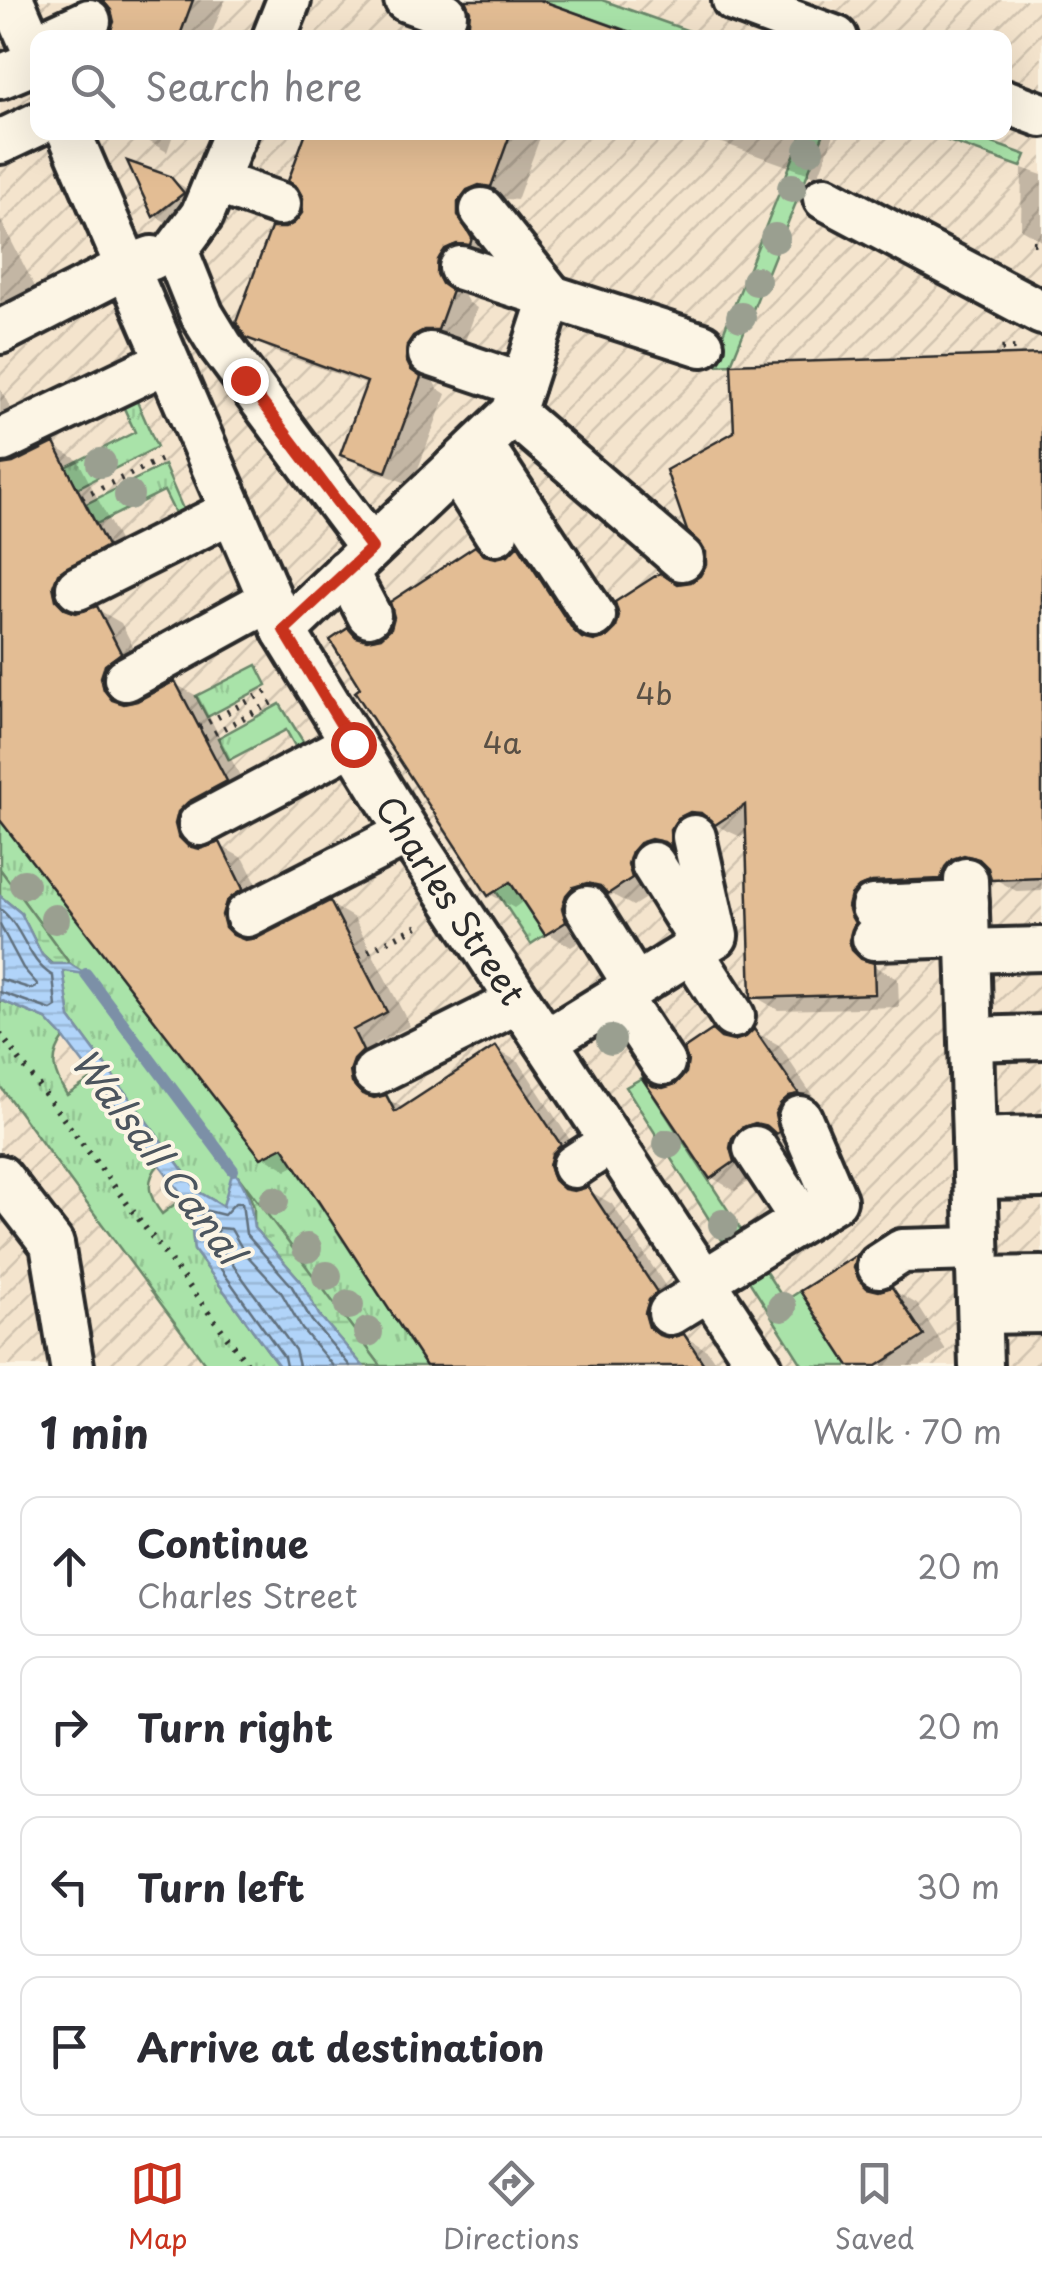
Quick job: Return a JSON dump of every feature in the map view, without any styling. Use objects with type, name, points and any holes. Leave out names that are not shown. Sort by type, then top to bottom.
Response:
[{"type":"street","points":[[12,0],[36,30]]},
{"type":"street","points":[[277,30],[289,0]]},
{"type":"street","points":[[734,0],[815,30]]},
{"type":"street","points":[[0,77],[30,57]]},
{"type":"street","points":[[1012,104],[1042,116]]},
{"type":"street","points":[[0,142],[30,128]]},
{"type":"street","name":"Charles Street","points":[[72,140],[277,615],[408,833],[760,1366]]},
{"type":"street","points":[[0,332],[127,268],[176,250],[202,215],[233,140]]},
{"type":"street","points":[[216,182],[280,204]]},
{"type":"street","points":[[825,198],[1042,313]]},
{"type":"street","points":[[482,210],[551,296]]},
{"type":"street","points":[[176,250],[202,315],[359,559],[369,615]]},
{"type":"street","points":[[461,268],[702,345]]},
{"type":"street","points":[[126,679],[277,615],[359,559],[468,456],[518,399],[551,296]]},
{"type":"street","points":[[430,354],[518,399],[673,537]]},
{"type":"street","points":[[2,440],[167,360]]},
{"type":"street","points":[[468,456],[496,532]]},
{"type":"street","points":[[468,456],[594,616]]},
{"type":"street","points":[[78,588],[232,512]]},
{"type":"street","points":[[200,824],[353,744]]},
{"type":"street","points":[[247,915],[408,833]]},
{"type":"street","points":[[546,1041],[716,936],[694,837]]},
{"type":"street","points":[[642,871],[733,1016]]},
{"type":"street","points":[[586,908],[674,1056]]},
{"type":"street","points":[[873,922],[967,918],[1042,949]]},
{"type":"street","points":[[967,918],[981,1366]]},
{"type":"street","points":[[375,1073],[520,1001]]},
{"type":"street","points":[[971,1039],[1042,1037]]},
{"type":"street","points":[[670,1313],[836,1200],[800,1118]]},
{"type":"street","points":[[975,1158],[1042,1138]]},
{"type":"street","points":[[574,1166],[612,1141]]},
{"type":"street","points":[[743,1156],[790,1228]]},
{"type":"street","points":[[975,1158],[1042,1176]]},
{"type":"street","points":[[0,1177],[52,1244],[72,1366]]},
{"type":"street","points":[[879,1266],[902,1251],[979,1280],[1042,1310]]},
{"type":"street","points":[[979,1280],[1042,1278]]},
{"type":"path","points":[[82,496],[171,454]]},
{"type":"path","points":[[199,727],[277,686]]},
{"type":"path","points":[[205,738],[284,697]]},
{"type":"path","points":[[358,956],[426,922]]},
{"type":"path","points":[[0,1034],[249,1366]]},
{"type":"shaded area","points":[[0,0],[1042,0],[1042,1366],[0,1366]]},
{"type":"green space","points":[[540,0],[602,0],[686,30],[625,30]]},
{"type":"green space","points":[[800,140],[821,140],[731,364],[717,365],[716,351]]},
{"type":"green space","points":[[946,140],[984,140],[1026,155],[1021,167]]},
{"type":"green space","points":[[135,397],[157,447],[77,488],[66,467],[135,432],[122,404]]},
{"type":"green space","points":[[164,465],[186,516],[178,519],[164,491],[96,524],[86,504]]},
{"type":"green space","points":[[257,665],[267,685],[207,717],[196,696]]},
{"type":"green space","points":[[280,704],[309,751],[301,757],[286,730],[229,760],[218,738]]},
{"type":"green space","points":[[0,820],[261,1158],[386,1094],[395,1112],[300,1174],[426,1366],[381,1366],[234,1171],[223,1206],[199,1192],[70,1018],[63,970],[83,972],[70,964],[0,869]]},
{"type":"green space","points":[[0,869],[70,964],[52,964],[42,955],[21,913],[0,896]]},
{"type":"green space","points":[[510,882],[545,935],[531,944],[496,891]]},
{"type":"green space","points":[[0,1000],[46,1019],[64,1038],[54,1060],[67,1095],[93,1078],[159,1164],[150,1183],[158,1208],[162,1214],[184,1197],[190,1210],[194,1250],[279,1366],[207,1366],[0,1086]]},
{"type":"green space","points":[[642,1078],[743,1233],[724,1243],[626,1087]]},
{"type":"green space","points":[[246,1186],[381,1366],[363,1366],[319,1315],[300,1280],[254,1228],[254,1207]]},
{"type":"green space","points":[[762,1266],[785,1301],[800,1291],[849,1366],[803,1366],[749,1281]]},
{"type":"water","name":"Walsall Canal","points":[[0,896],[21,913],[42,955],[51,964],[70,964],[86,974],[63,971],[70,1018],[199,1192],[223,1206],[233,1170],[243,1184],[254,1228],[300,1280],[319,1315],[363,1366],[279,1366],[194,1250],[190,1210],[184,1197],[64,1038],[46,1019],[0,1000]]},
{"type":"building","points":[[102,0],[193,0],[182,30],[110,30],[114,22],[111,10]]},
{"type":"building","points":[[465,0],[540,0],[624,30],[463,30],[470,11]]},
{"type":"building","points":[[303,140],[508,140],[491,187],[479,185],[467,190],[458,202],[458,215],[472,238],[470,245],[457,244],[445,249],[438,260],[437,274],[452,291],[438,330],[424,330],[407,345],[406,360],[421,377],[386,472],[340,455],[367,382],[246,338],[236,322],[271,228],[285,228],[302,213],[303,198],[288,181]]},
{"type":"building","points":[[127,161],[170,176],[184,193],[153,217]]},
{"type":"building","points":[[1042,354],[1042,878],[991,880],[988,868],[979,859],[964,855],[952,859],[941,879],[872,882],[859,887],[851,895],[848,907],[855,923],[849,940],[861,959],[874,963],[875,994],[751,998],[745,805],[715,825],[701,813],[690,812],[678,818],[670,830],[671,847],[651,839],[639,843],[628,864],[632,878],[608,894],[600,886],[587,883],[573,887],[562,908],[566,922],[545,935],[510,882],[488,896],[355,692],[360,688],[330,640],[348,628],[356,637],[367,640],[381,637],[391,628],[394,617],[390,602],[475,546],[484,555],[496,558],[508,555],[518,545],[573,630],[594,641],[607,637],[616,628],[619,616],[615,602],[660,573],[678,584],[700,576],[706,565],[706,552],[687,531],[666,470],[734,432],[731,364]]},
{"type":"building","points":[[54,443],[107,546],[58,573],[53,586],[56,600],[76,613],[97,606],[121,653],[105,665],[101,677],[112,700],[124,704],[137,701],[175,681],[227,781],[188,802],[178,812],[175,824],[178,836],[188,846],[200,849],[220,842],[243,889],[226,902],[222,915],[225,927],[245,940],[257,938],[330,901],[387,1012],[353,1030],[363,1051],[350,1071],[352,1083],[362,1094],[374,1098],[386,1095],[395,1112],[496,1046],[561,1145],[552,1154],[549,1166],[554,1180],[564,1189],[588,1187],[657,1292],[645,1313],[649,1327],[670,1338],[684,1334],[705,1366],[426,1366],[283,1147],[261,1158],[0,820],[0,465],[13,463]]},
{"type":"building","points":[[754,1029],[799,1094],[780,1104],[775,1114],[779,1132],[776,1134],[755,1123],[741,1128],[732,1138],[734,1162],[710,1179],[642,1078],[663,1088],[676,1084],[686,1073],[684,1049],[712,1030],[733,1041]]},
{"type":"building","points":[[857,1255],[854,1268],[859,1280],[867,1288],[879,1291],[892,1287],[924,1336],[877,1366],[849,1366],[800,1291]]},
{"type":"waterway","points":[[86,974],[233,1170]]},
{"type":"route","points":[[245,380],[372,548],[284,630],[353,744]]}]
